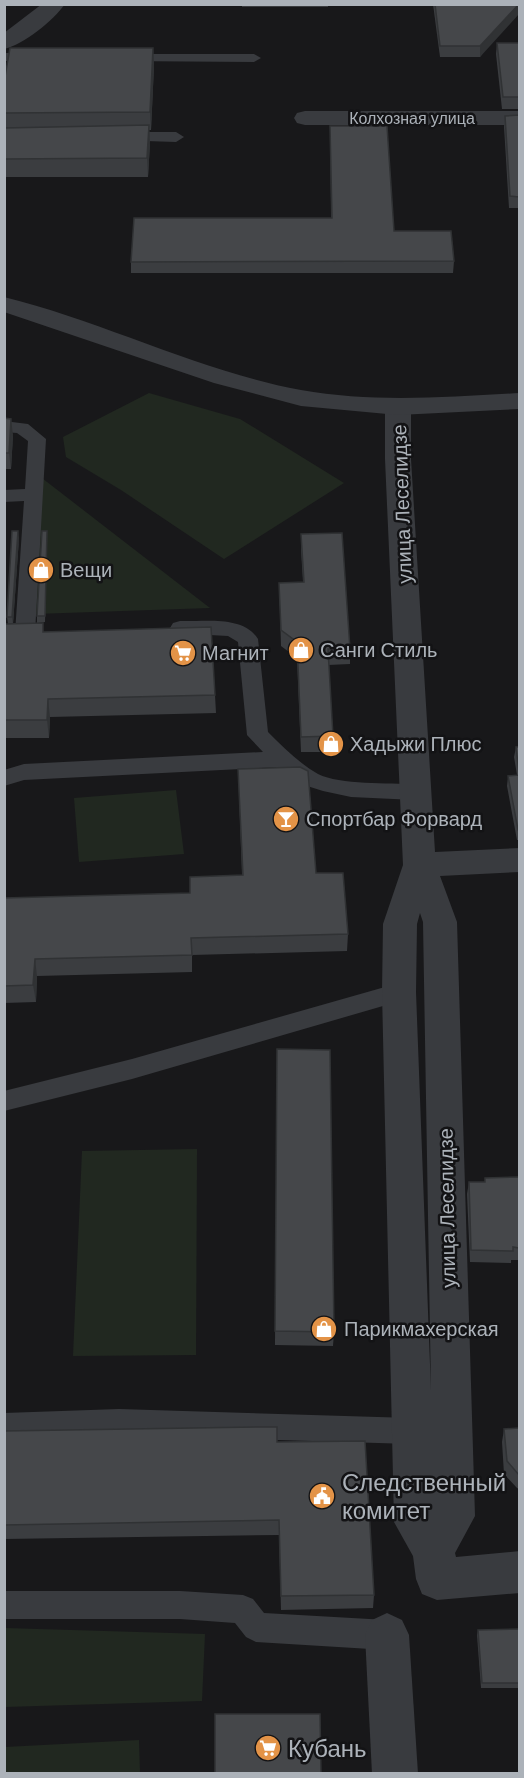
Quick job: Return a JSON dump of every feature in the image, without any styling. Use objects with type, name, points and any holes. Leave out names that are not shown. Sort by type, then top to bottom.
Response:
[{"type":"street","points":[[4,44],[55,4]]},
{"type":"street","name":"Колхозная улица","points":[[305,118],[519,118]]},
{"type":"street","name":"улица Леселидзе","points":[[4,304],[267,390],[301,398],[345,404],[398,407],[398,459],[419,865],[440,921],[454,1516],[435,1564]]},
{"type":"street","points":[[398,407],[519,401]]},
{"type":"street","points":[[419,865],[519,860]]},
{"type":"street","name":"улица Леселидзе","points":[[419,865],[400,924],[399,992],[411,1431],[416,1522],[435,1564]]},
{"type":"street","points":[[435,1564],[519,1572]]},
{"type":"street","points":[[387,1635],[395,1773]]},
{"type":"lane","points":[[4,57],[52,57]]},
{"type":"lane","points":[[112,57],[254,58]]},
{"type":"lane","points":[[107,138],[176,137]]},
{"type":"lane","points":[[4,426],[22,428],[37,439],[33,495],[15,633],[48,632]]},
{"type":"lane","points":[[4,496],[33,495]]},
{"type":"lane","points":[[165,628],[232,629],[248,639],[258,735],[283,759],[312,780],[351,789],[416,792]]},
{"type":"lane","points":[[4,778],[24,772],[283,759]]},
{"type":"lane","points":[[4,1101],[132,1069],[399,992]]},
{"type":"lane","points":[[4,1426],[118,1422],[411,1431]]},
{"type":"lane","points":[[4,1605],[180,1605],[243,1609],[256,1627],[387,1635]]},
{"type":"shaded area","points":[[149,393],[240,419],[344,483],[224,559],[121,490],[66,457],[63,437]]},
{"type":"shaded area","points":[[38,475],[210,608],[35,614]]},
{"type":"shaded area","points":[[176,790],[184,854],[79,862],[74,798]]},
{"type":"shaded area","points":[[197,1149],[196,1355],[73,1356],[82,1151]]},
{"type":"shaded area","points":[[5,1628],[205,1634],[202,1701],[5,1707]]},
{"type":"shaded area","points":[[139,1740],[140,1773],[5,1773],[5,1747]]},
{"type":"building","points":[[435,4],[519,4],[480,46],[440,46]]},
{"type":"building","points":[[497,43],[519,43],[519,97],[503,97]]},
{"type":"building","points":[[10,48],[153,48],[150,112],[4,113],[4,82]]},
{"type":"building","points":[[519,115],[519,197],[510,196],[505,116]]},
{"type":"building","points":[[149,125],[147,158],[4,159],[4,128]]},
{"type":"building","points":[[330,126],[387,126],[394,231],[451,231],[454,261],[131,262],[134,218],[332,218]]},
{"type":"building","points":[[4,418],[11,419],[9,453],[4,453]]},
{"type":"building","points":[[12,531],[18,531],[12,617],[7,617]]},
{"type":"building","points":[[42,531],[47,531],[45,616],[37,616]]},
{"type":"building","points":[[342,533],[350,649],[328,649],[333,736],[301,737],[297,642],[281,630],[279,583],[304,582],[301,534]]},
{"type":"building","points":[[43,623],[43,632],[211,627],[215,695],[48,699],[47,720],[4,720],[5,624]]},
{"type":"building","points":[[516,747],[519,747],[519,773]]},
{"type":"building","points":[[300,767],[308,771],[316,873],[343,873],[348,934],[191,938],[192,955],[35,959],[33,985],[4,986],[4,898],[190,893],[190,877],[243,875],[238,769]]},
{"type":"building","points":[[519,775],[519,830],[518,830],[508,776]]},
{"type":"building","points":[[277,1049],[330,1050],[334,1332],[275,1331]]},
{"type":"building","points":[[519,1177],[519,1248],[513,1247],[513,1251],[471,1250],[469,1182],[485,1182],[485,1178]]},
{"type":"building","points":[[277,1427],[277,1442],[365,1441],[374,1595],[281,1596],[279,1520],[4,1525],[4,1431]]},
{"type":"building","points":[[519,1428],[519,1475],[507,1461],[504,1429]]},
{"type":"building","points":[[519,1629],[519,1683],[482,1683],[478,1630]]},
{"type":"building","name":"Кубань","points":[[215,1714],[320,1714],[321,1773],[215,1773]]},
{"type":"place","name":"Вещи","points":[[41,570]]},
{"type":"place","name":"Санги Стиль","points":[[301,650]]},
{"type":"place","name":"Магнит","points":[[183,653]]},
{"type":"place","name":"Хадыжи Плюс","points":[[331,744]]},
{"type":"place","name":"Спортбар Форвард","points":[[286,819]]},
{"type":"place","name":"Парикмахерская","points":[[324,1329]]},
{"type":"place","name":"Следственный комитет","points":[[322,1496]]},
{"type":"place","name":"Кубань","points":[[268,1748]]}]
